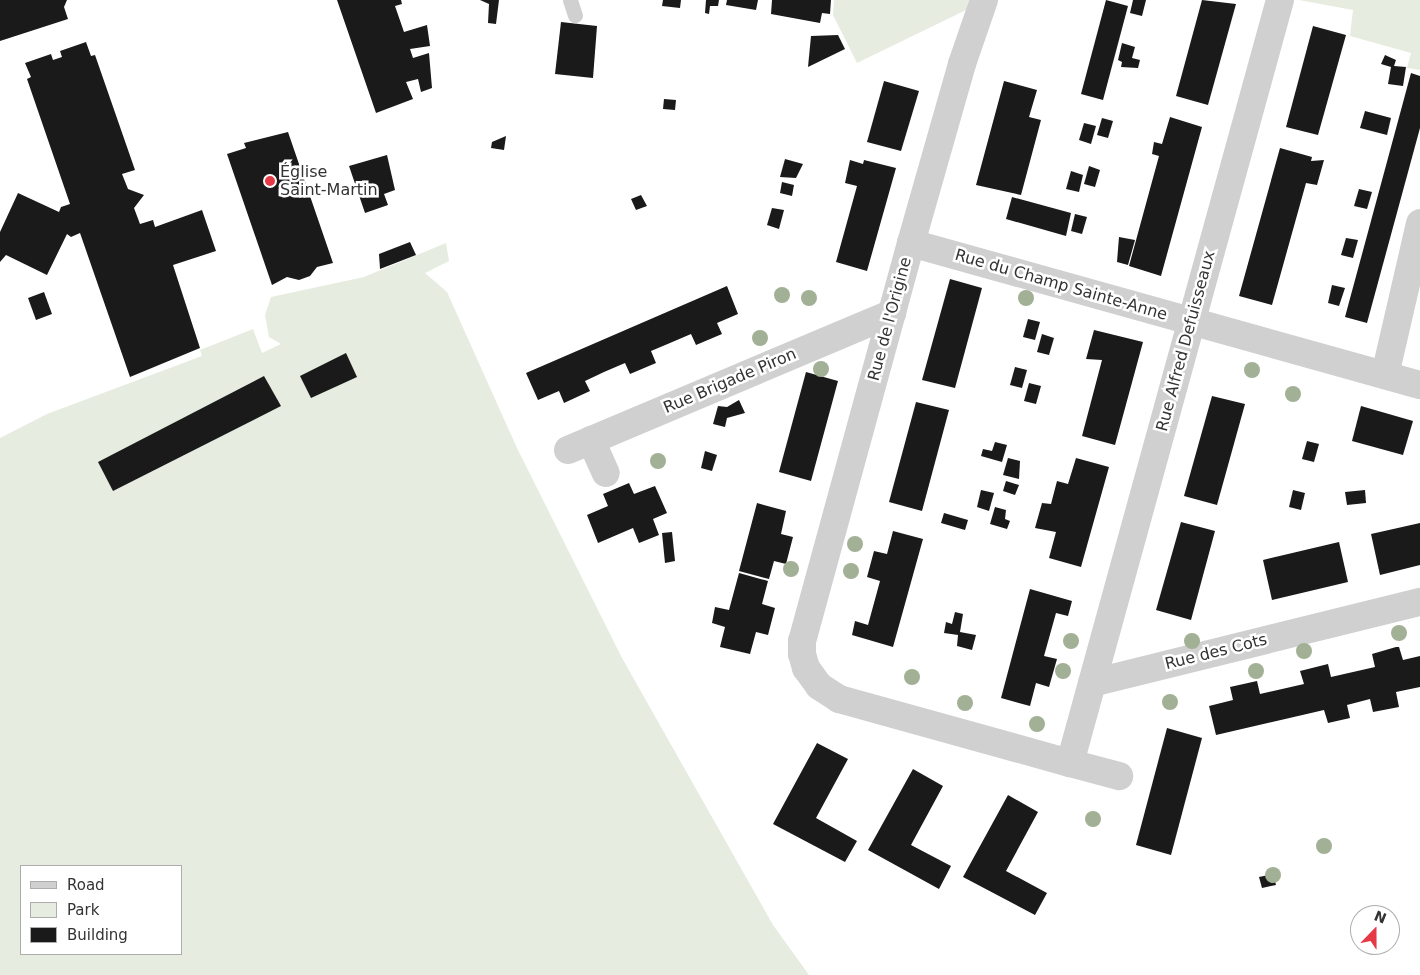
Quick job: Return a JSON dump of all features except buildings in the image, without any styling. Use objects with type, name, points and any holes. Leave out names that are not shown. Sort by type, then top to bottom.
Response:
[{"type":"street","name":"Rue de l'Origine","points":[[984,0],[962,64],[911,243],[802,641],[806,668],[819,686],[839,699],[1070,763]]},
{"type":"street","name":"Rue Alfred Defuisseaux","points":[[1092,683],[1280,0]]},
{"type":"street","points":[[1385,375],[1420,223]]},
{"type":"street","name":"Rue du Champ Sainte-Anne","points":[[911,243],[1420,385]]},
{"type":"street","name":"Rue Brigade Piron","points":[[606,473],[579,445],[892,313]]},
{"type":"street","name":"Rue des Cots","points":[[1092,683],[1420,602]]},
{"type":"street","points":[[1092,683],[1070,763],[1119,776]]},
{"type":"lane","points":[[570,0],[575,15]]},
{"type":"green space","points":[[834,0],[969,0],[966,10],[857,63],[833,15]]},
{"type":"green space","points":[[1299,0],[1420,0],[1420,70],[1407,68],[1411,53],[1350,36],[1353,10]]},
{"type":"green space","points":[[446,243],[449,261],[425,273],[447,292],[517,448],[622,658],[773,925],[809,975],[0,975],[0,438],[47,414],[202,356],[200,350],[253,329],[262,353],[281,344],[269,337],[265,315],[271,297],[364,277]]},
{"type":"place","name":"Église Saint-Martin","points":[[270,181]]}]
